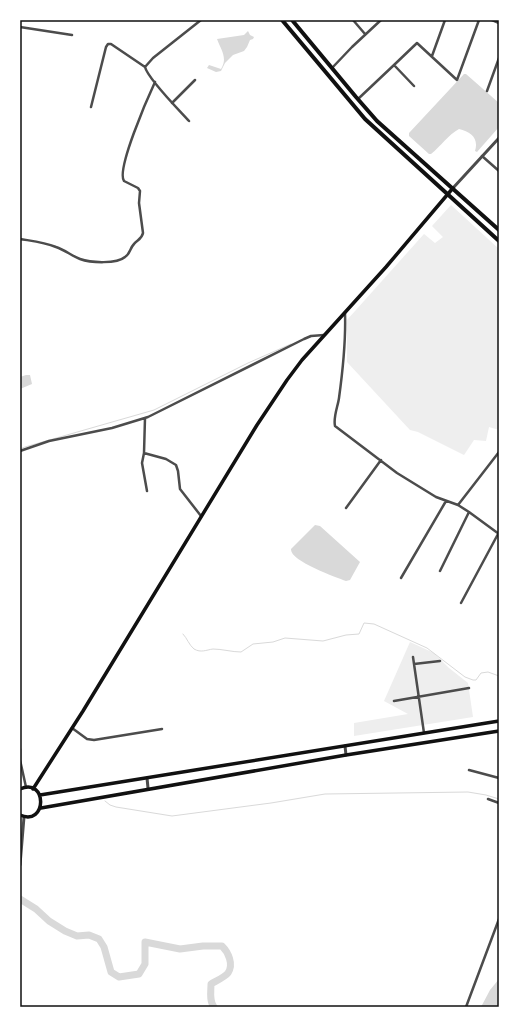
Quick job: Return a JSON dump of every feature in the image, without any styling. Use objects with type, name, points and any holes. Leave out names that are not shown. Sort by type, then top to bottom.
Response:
[{"type":"main road","points":[[282,20],[365,119],[499,240]]},
{"type":"main road","points":[[292,20],[377,121],[499,230]]},
{"type":"main road","points":[[33,789],[72,728],[257,425],[287,380],[302,360],[386,267],[453,188]]},
{"type":"main road","points":[[40,795],[499,721]]},
{"type":"main road","points":[[22,816],[34,815],[41,808],[148,788],[499,731]]},
{"type":"main road","points":[[20,789],[26,787],[33,789],[40,795],[42,803],[41,808]]},
{"type":"street","points":[[145,67],[148,62],[201,20]]},
{"type":"street","points":[[354,20],[365,34]]},
{"type":"street","points":[[332,68],[381,20]]},
{"type":"street","points":[[432,56],[445,20]]},
{"type":"street","points":[[358,99],[417,43],[457,80],[480,20]]},
{"type":"street","points":[[492,20],[499,23]]},
{"type":"street","points":[[20,27],[72,35]]},
{"type":"street","points":[[91,107],[106,47],[108,44],[111,44],[145,67],[155,82],[189,121]]},
{"type":"street","points":[[487,91],[499,58]]},
{"type":"street","points":[[394,65],[414,86]]},
{"type":"street","points":[[172,102],[195,80]]},
{"type":"street","points":[[20,239],[51,245],[84,260],[109,262],[120,260],[128,255],[133,246],[142,238],[143,233],[139,203],[140,191],[138,188],[124,181],[122,176],[126,156],[133,136],[145,103],[155,82]]},
{"type":"street","points":[[453,188],[499,138]]},
{"type":"street","points":[[482,156],[499,171]]},
{"type":"street","points":[[345,312],[343,366],[334,423],[336,428],[432,495],[458,505],[499,534],[462,604]]},
{"type":"street","points":[[20,451],[49,442],[112,428],[145,418],[304,339],[311,336],[324,335]]},
{"type":"street","points":[[145,418],[144,453],[142,463],[147,491]]},
{"type":"street","points":[[458,505],[499,452]]},
{"type":"street","points":[[144,453],[166,459],[176,465],[180,490],[201,516]]},
{"type":"street","points":[[346,508],[381,460]]},
{"type":"street","points":[[401,578],[446,501]]},
{"type":"street","points":[[440,571],[469,512]]},
{"type":"street","points":[[413,657],[424,733]]},
{"type":"street","points":[[414,664],[440,662]]},
{"type":"street","points":[[394,701],[469,688]]},
{"type":"street","points":[[72,728],[87,739],[94,740],[162,729]]},
{"type":"street","points":[[346,746],[346,755]]},
{"type":"street","points":[[20,749],[20,760],[26,787]]},
{"type":"street","points":[[469,770],[499,778]]},
{"type":"street","points":[[147,778],[148,788]]},
{"type":"street","points":[[488,799],[499,803]]},
{"type":"street","points":[[20,865],[22,816]]},
{"type":"street","points":[[466,1007],[499,919]]},
{"type":"shaded area","points":[[248,31],[250,35],[254,37],[250,40],[244,51],[233,55],[225,63],[221,71],[216,72],[207,68],[209,65],[221,69],[223,65],[224,58],[217,39],[244,35]]},
{"type":"shaded area","points":[[464,74],[466,74],[499,103],[499,127],[477,152],[475,151],[476,142],[473,136],[459,129],[451,134],[431,154],[429,154],[409,136],[409,133]]},
{"type":"shaded area","points":[[451,205],[499,249],[499,430],[489,427],[486,441],[474,440],[464,455],[418,432],[410,430],[347,362],[347,320],[424,234],[435,243],[443,237],[432,226]]},
{"type":"shaded area","points":[[30,375],[32,384],[20,389],[20,377]]},
{"type":"shaded area","points":[[315,525],[320,526],[360,562],[350,580],[346,581],[314,568],[293,554],[291,549]]},
{"type":"shaded area","points":[[410,642],[434,653],[449,668],[468,683],[473,717],[354,736],[354,723],[408,714],[384,701]]},
{"type":"shaded area","points":[[499,979],[499,1007],[481,1007],[490,990]]},
{"type":"waterway","points":[[20,449],[154,410],[248,363],[291,344]]},
{"type":"waterway","points":[[183,634],[192,647],[197,650],[201,651],[216,649],[241,652],[253,644],[273,642],[285,638],[323,641],[346,635],[359,634],[364,623],[374,624],[427,648],[465,677],[476,680],[481,673],[488,672],[499,676]]},
{"type":"waterway","points":[[105,801],[116,807],[172,816],[271,803],[325,794],[468,792],[499,799]]},
{"type":"waterway","points":[[20,899],[65,931],[77,936],[89,935],[99,939],[104,947],[111,972],[119,977],[139,974],[145,964],[145,942],[180,949],[203,946],[222,946],[228,955],[230,970],[223,977],[211,984],[211,999],[214,1007]]}]
